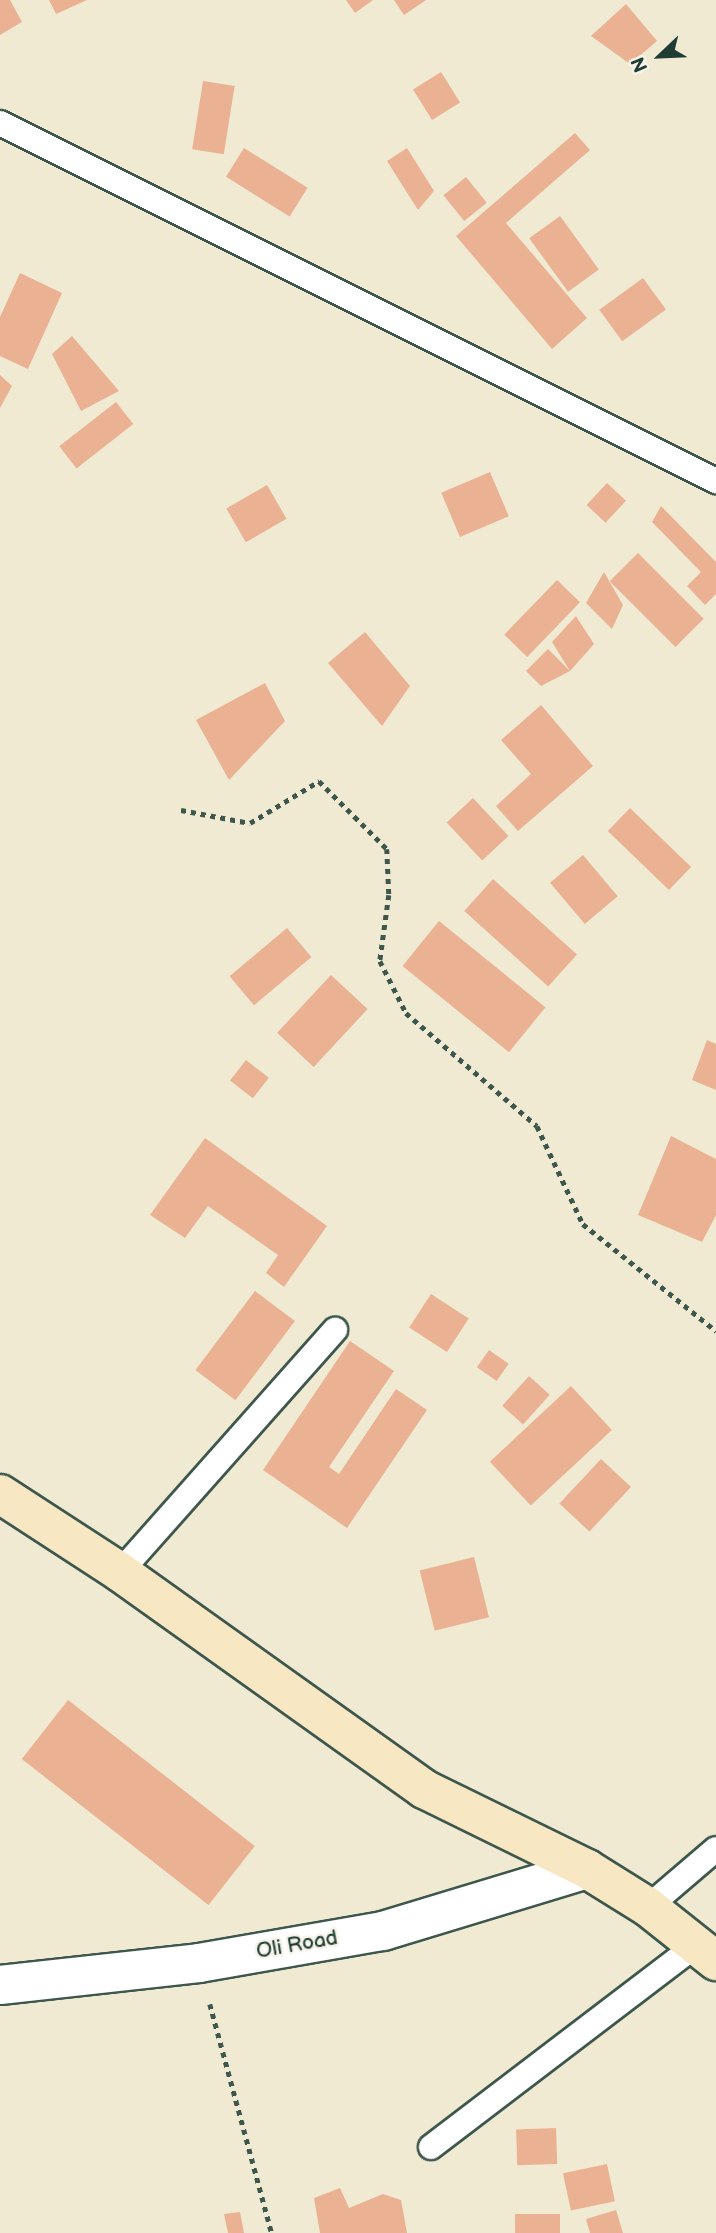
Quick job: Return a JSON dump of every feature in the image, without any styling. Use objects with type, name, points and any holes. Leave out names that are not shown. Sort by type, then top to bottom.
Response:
[{"type":"street","points":[[0,1494],[120,1572],[424,1789],[587,1869],[648,1908],[705,1953]]},
{"type":"street","name":"Oli Road","points":[[0,1985],[199,1963],[383,1931],[587,1869]]},
{"type":"lane","points":[[0,123],[716,481]]},
{"type":"lane","points":[[120,1572],[335,1330]]},
{"type":"lane","points":[[648,1908],[716,1849]]},
{"type":"lane","points":[[431,2147],[705,1953]]},
{"type":"path","points":[[181,810],[250,822],[319,780],[387,849],[389,895],[380,961],[406,1013],[537,1126],[583,1224],[716,1331]]},
{"type":"path","points":[[199,1963],[272,2233]]},
{"type":"building","points":[[0,0],[10,0],[22,22],[0,35]]},
{"type":"building","points":[[49,0],[87,0],[56,14]]},
{"type":"building","points":[[346,0],[373,0],[355,13]]},
{"type":"building","points":[[394,0],[426,0],[404,15]]},
{"type":"building","points":[[626,4],[657,41],[630,64],[591,36]]},
{"type":"building","points":[[441,72],[460,103],[432,120],[413,89]]},
{"type":"building","points":[[203,81],[235,86],[224,154],[192,149]]},
{"type":"building","points":[[575,133],[590,150],[506,223],[587,318],[552,349],[456,236]]},
{"type":"building","points":[[244,148],[308,188],[290,217],[226,177]]},
{"type":"building","points":[[407,148],[434,191],[418,210],[387,161]]},
{"type":"building","points":[[466,177],[487,203],[464,221],[443,195]]},
{"type":"building","points":[[560,216],[599,269],[568,292],[529,238]]},
{"type":"building","points":[[20,273],[62,293],[28,369],[0,356],[0,317]]},
{"type":"building","points":[[643,278],[666,310],[622,341],[599,310]]},
{"type":"building","points":[[72,336],[119,391],[81,411],[52,354]]},
{"type":"building","points":[[0,375],[12,386],[0,408]]},
{"type":"building","points":[[116,402],[133,424],[77,468],[59,446]]},
{"type":"building","points":[[490,472],[509,516],[460,537],[441,493]]},
{"type":"building","points":[[607,483],[626,501],[606,523],[587,505]]},
{"type":"building","points":[[267,485],[286,519],[246,542],[226,508]]},
{"type":"building","points":[[661,506],[716,562],[716,594],[705,605],[687,586],[701,572],[652,522]]},
{"type":"building","points":[[638,553],[704,619],[675,647],[610,581]]},
{"type":"building","points":[[604,572],[623,605],[612,629],[586,603]]},
{"type":"building","points":[[557,580],[580,602],[527,657],[504,635]]},
{"type":"building","points":[[576,616],[594,644],[570,671],[552,642]]},
{"type":"building","points":[[365,632],[410,686],[382,726],[328,663]]},
{"type":"building","points":[[548,649],[570,671],[541,686],[526,671]]},
{"type":"building","points":[[265,683],[285,721],[229,780],[196,720]]},
{"type":"building","points":[[541,705],[593,766],[518,831],[496,806],[531,774],[501,740]]},
{"type":"building","points":[[473,798],[508,836],[482,861],[447,823]]},
{"type":"building","points":[[630,808],[691,867],[669,890],[608,831]]},
{"type":"building","points":[[583,855],[618,896],[585,924],[550,883]]},
{"type":"building","points":[[493,879],[577,955],[548,987],[464,911]]},
{"type":"building","points":[[439,921],[545,1007],[509,1052],[402,966]]},
{"type":"building","points":[[287,928],[311,957],[254,1005],[230,976]]},
{"type":"building","points":[[331,975],[368,1009],[314,1067],[277,1033]]},
{"type":"building","points":[[707,1040],[716,1044],[716,1090],[692,1080]]},
{"type":"building","points":[[246,1060],[269,1078],[253,1098],[230,1080]]},
{"type":"building","points":[[671,1136],[716,1159],[716,1215],[702,1242],[638,1215]]},
{"type":"building","points":[[205,1138],[327,1226],[284,1287],[266,1273],[278,1255],[208,1206],[185,1238],[150,1215]]},
{"type":"building","points":[[255,1291],[295,1321],[235,1400],[195,1370]]},
{"type":"building","points":[[431,1294],[469,1319],[447,1352],[409,1328]]},
{"type":"building","points":[[350,1341],[394,1371],[329,1467],[339,1474],[396,1389],[427,1410],[347,1528],[263,1470]]},
{"type":"building","points":[[489,1350],[509,1364],[497,1381],[477,1367]]},
{"type":"building","points":[[529,1376],[550,1395],[523,1424],[502,1406]]},
{"type":"building","points":[[571,1386],[612,1430],[531,1506],[490,1462]]},
{"type":"building","points":[[601,1459],[631,1487],[589,1532],[559,1504]]},
{"type":"building","points":[[474,1557],[489,1617],[435,1631],[420,1571]]},
{"type":"building","points":[[68,1700],[255,1846],[209,1905],[22,1759]]},
{"type":"building","points":[[556,2128],[557,2164],[517,2165],[516,2129]]},
{"type":"building","points":[[607,2164],[615,2201],[571,2211],[563,2173]]},
{"type":"building","points":[[340,2188],[349,2208],[383,2194],[401,2200],[407,2233],[320,2233],[314,2198]]},
{"type":"building","points":[[616,2210],[623,2233],[590,2233],[586,2219]]},
{"type":"building","points":[[240,2212],[244,2233],[228,2233],[224,2214]]},
{"type":"building","points":[[515,2214],[560,2214],[560,2233],[515,2233]]}]
